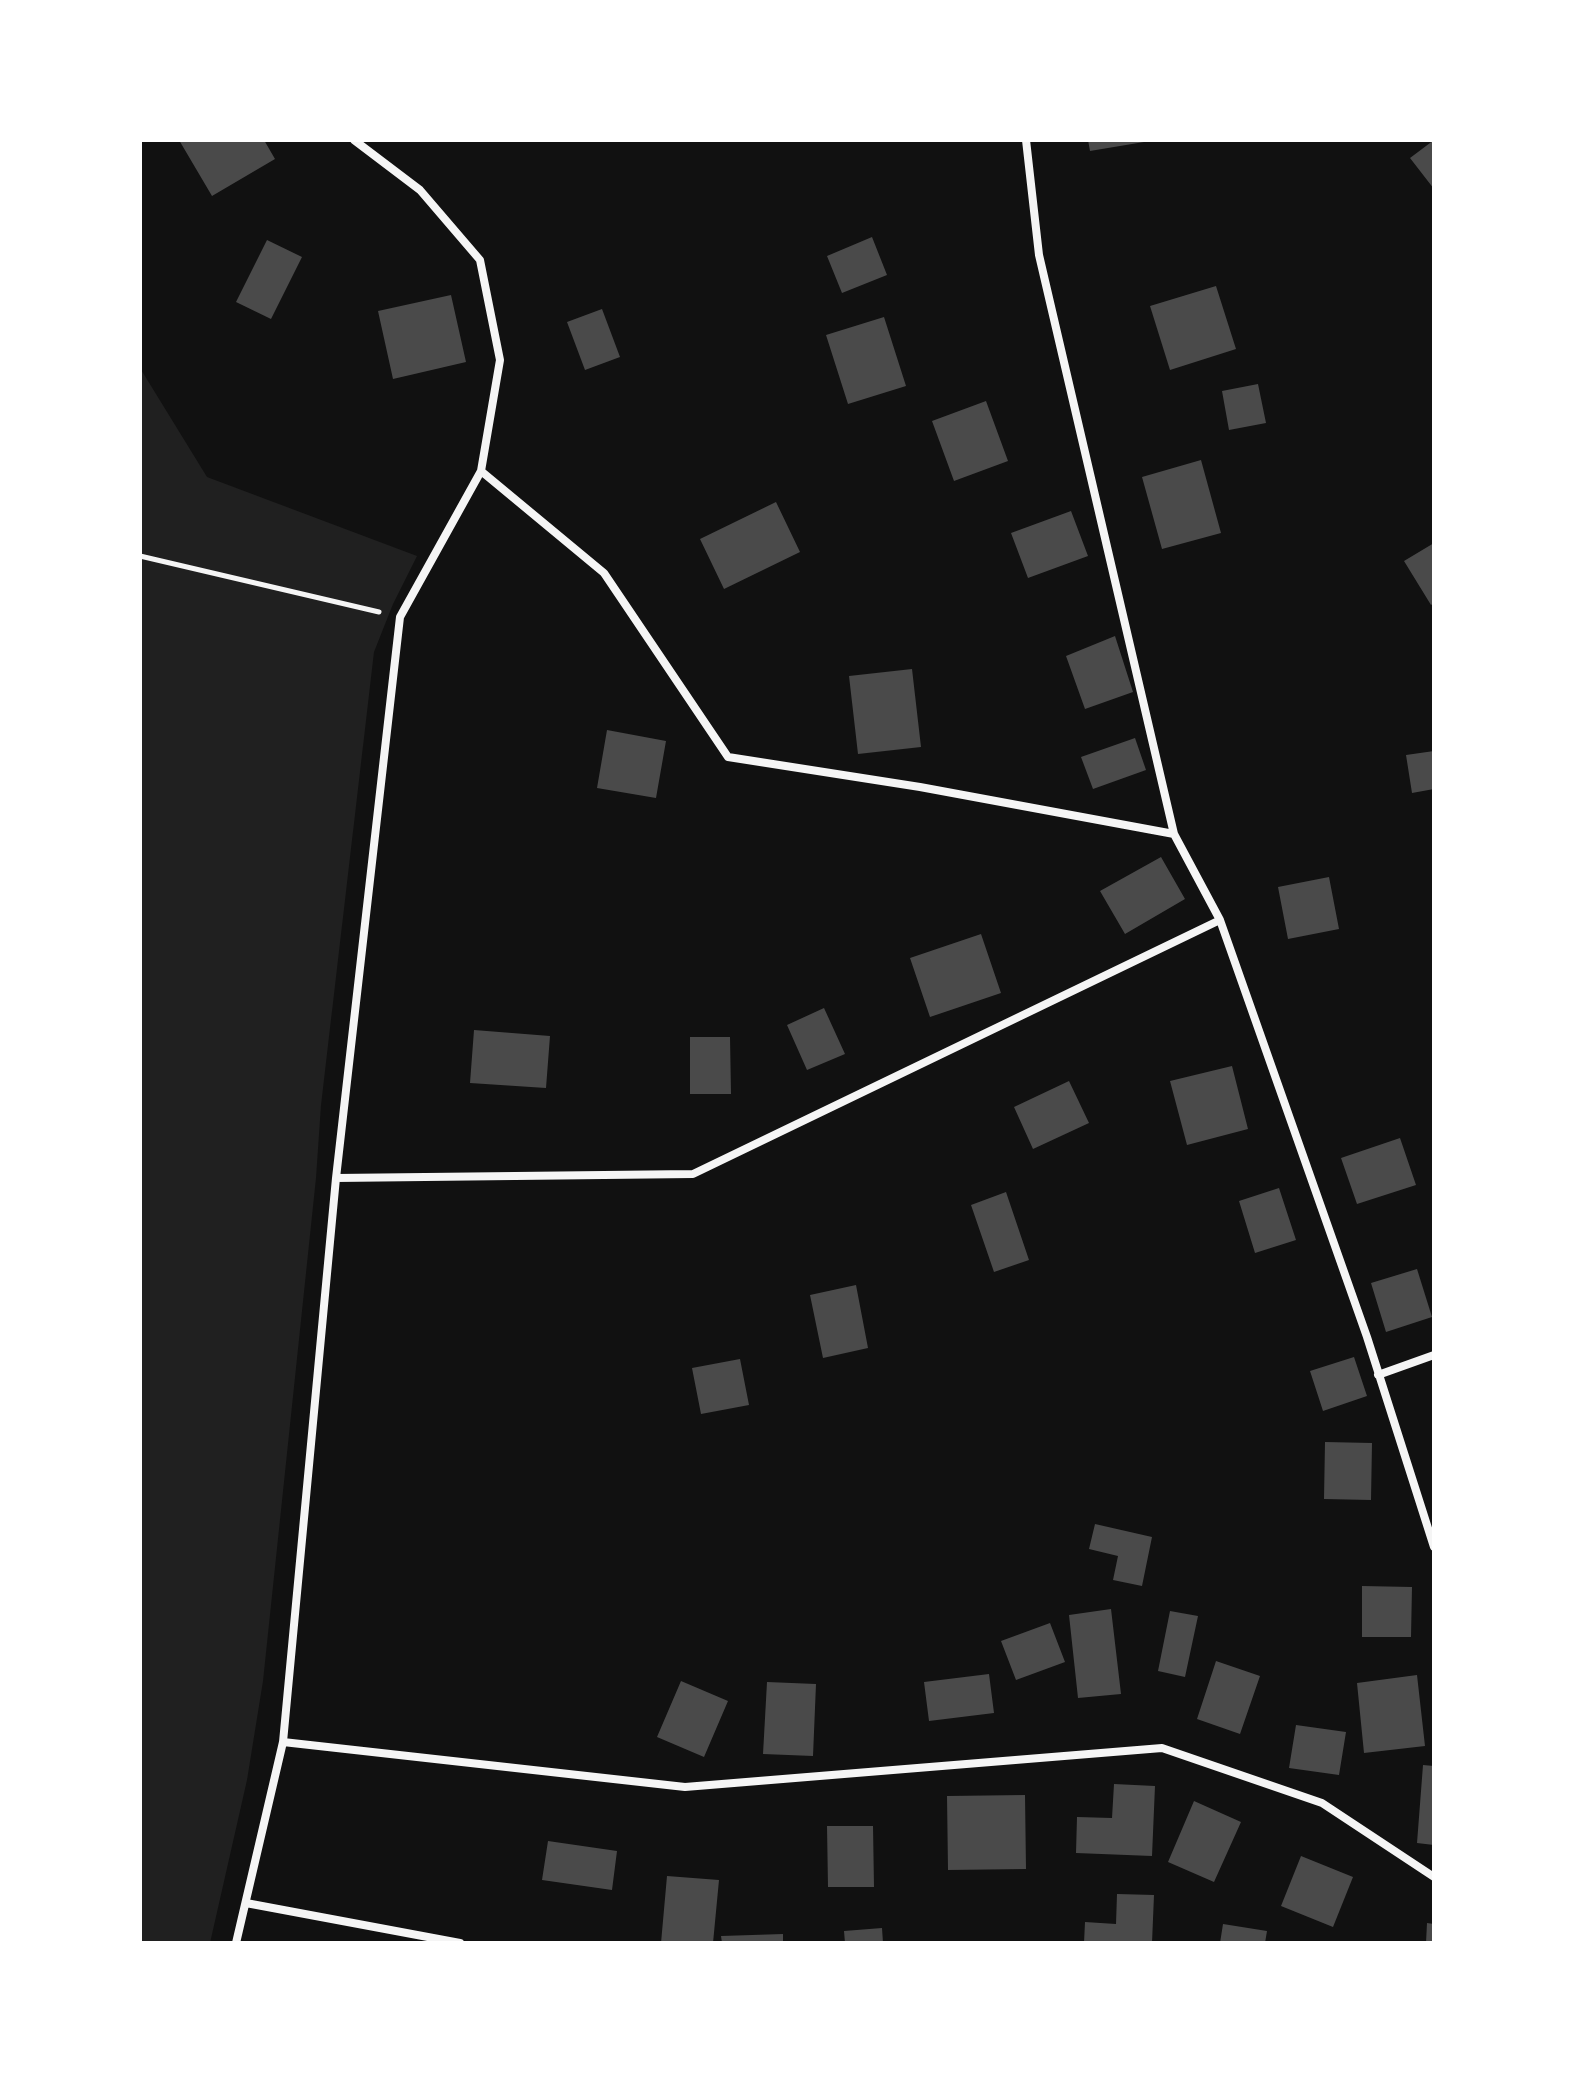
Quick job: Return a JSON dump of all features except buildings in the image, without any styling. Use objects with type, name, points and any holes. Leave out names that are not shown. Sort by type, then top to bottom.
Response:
[{"type":"street","points":[[236,1943],[283,1742],[336,1178],[400,617],[481,471],[500,360],[480,260],[420,190],[354,140]]},
{"type":"street","points":[[1026,140],[1039,255],[1174,834],[1220,920],[1378,1375],[1434,1547]]},
{"type":"street","points":[[481,471],[604,573],[728,757],[920,787],[1174,834]]},
{"type":"street","points":[[336,1178],[693,1174],[1220,920]]},
{"type":"street","points":[[1378,1375],[1434,1355]]},
{"type":"street","points":[[283,1742],[685,1787],[1162,1748],[1322,1803],[1434,1877]]},
{"type":"street","points":[[246,1903],[460,1943]]},
{"type":"path","points":[[140,556],[400,617]]},
{"type":"shaded area","points":[[140,368],[207,477],[417,556],[374,652],[321,1105],[263,1681],[247,1780],[210,1943],[140,1943]]}]
